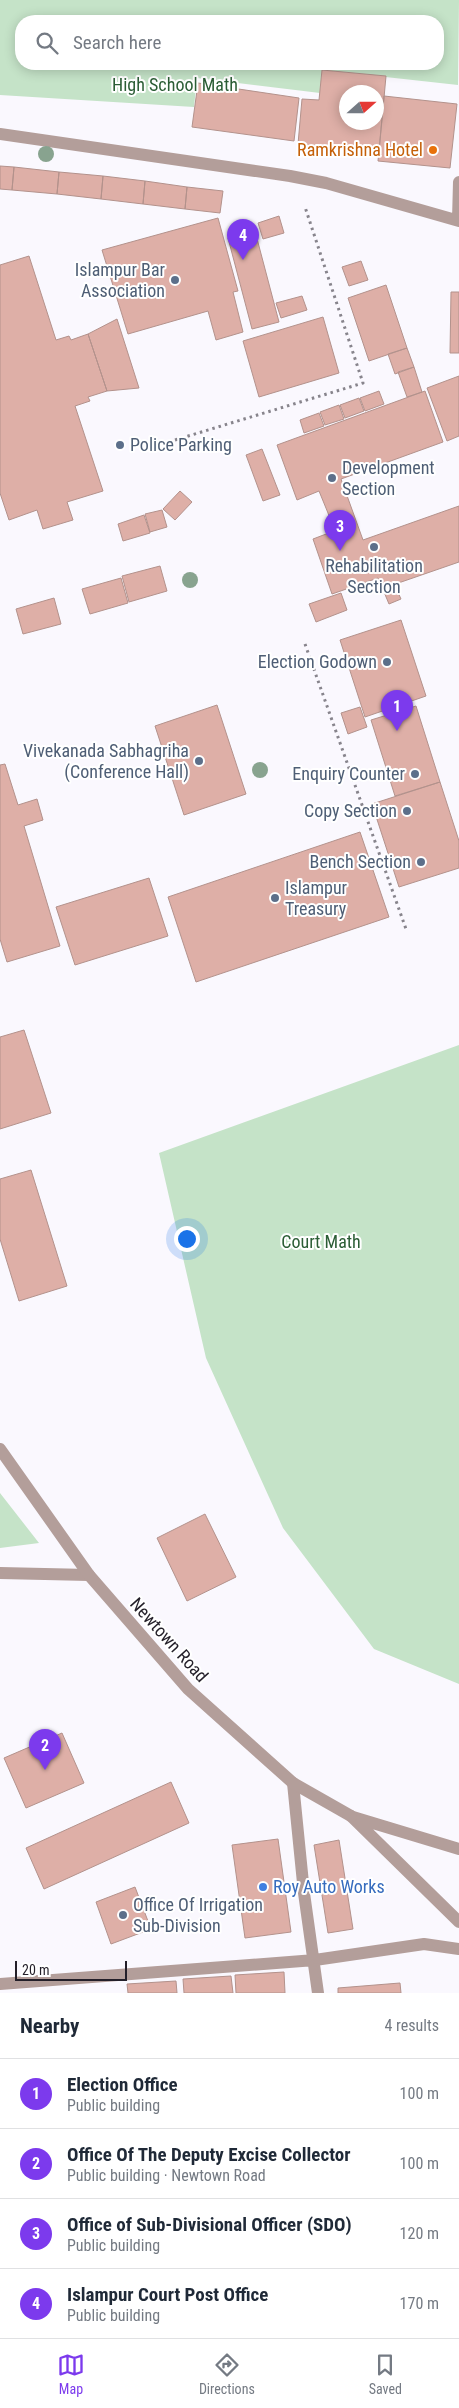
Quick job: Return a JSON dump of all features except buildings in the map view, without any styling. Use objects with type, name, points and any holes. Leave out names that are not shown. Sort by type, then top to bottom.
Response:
[{"type":"street","points":[[0,134],[326,183],[458,221],[459,182]]},
{"type":"street","name":"Newtown Road","points":[[0,1449],[89,1575],[188,1689],[293,1783],[351,1816]]},
{"type":"street","points":[[0,1573],[89,1575]]},
{"type":"street","points":[[293,1783],[304,1894],[315,1960],[318,1993]]},
{"type":"street","points":[[351,1816],[459,1850]]},
{"type":"street","points":[[351,1816],[459,1922]]},
{"type":"street","points":[[0,1984],[315,1960],[424,1944],[459,1949]]},
{"type":"path","points":[[175,440],[363,383],[296,178]]},
{"type":"path","points":[[305,644],[406,929]]},
{"type":"green space","name":"High School Math","points":[[0,0],[459,0],[458,85],[322,70],[320,93],[197,78],[194,107],[0,95]]},
{"type":"green space","name":"Court Math","points":[[459,1045],[459,1684],[374,1649],[283,1528],[206,1358],[159,1153]]},
{"type":"green space","points":[[0,1493],[39,1543],[0,1548]]},
{"type":"place","name":"Ramkrishna Hotel","points":[[433,150]]},
{"type":"place","name":"Islampur Court Post Office","points":[[243,260]]},
{"type":"place","name":"Islampur Bar Association","points":[[175,280]]},
{"type":"place","name":"Police Parking","points":[[120,445]]},
{"type":"place","name":"Development Section","points":[[332,478]]},
{"type":"place","name":"Rehabilitation Section","points":[[374,547]]},
{"type":"place","name":"Office of Sub-Divisional Officer (SDO)","points":[[340,551]]},
{"type":"place","name":"Election Godown","points":[[387,662]]},
{"type":"place","name":"Election Office","points":[[397,731]]},
{"type":"place","name":"Vivekanada Sabhagriha (Conference Hall)","points":[[199,761]]},
{"type":"place","name":"Enquiry Counter","points":[[415,774]]},
{"type":"place","name":"Copy Section","points":[[407,811]]},
{"type":"place","name":"Bench Section","points":[[421,862]]},
{"type":"place","name":"Islampur Treasury","points":[[275,898]]},
{"type":"place","name":"Office Of The Deputy Excise Collector","points":[[45,1770]]},
{"type":"place","name":"Roy Auto Works","points":[[263,1887]]},
{"type":"place","name":"Office Of Irrigation Sub-Division","points":[[123,1915]]}]
